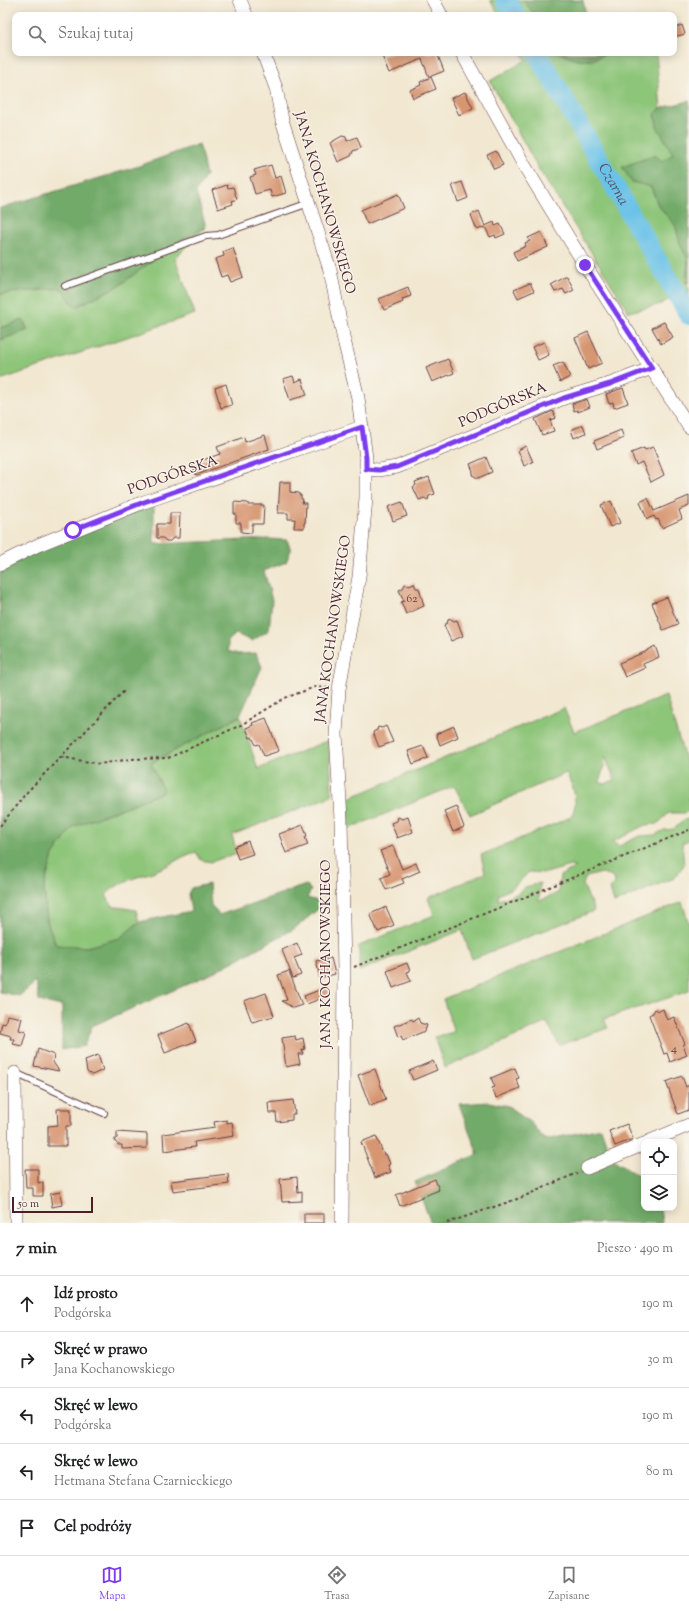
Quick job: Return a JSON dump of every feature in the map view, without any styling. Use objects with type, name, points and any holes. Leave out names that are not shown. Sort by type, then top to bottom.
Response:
[{"type":"street","points":[[240,0],[245,12]]},
{"type":"street","points":[[433,0],[439,12]]},
{"type":"street","name":"JANA KOCHANOWSKIEGO","points":[[263,56],[276,88],[282,120],[330,270],[343,336],[358,398],[366,458],[366,498],[358,577],[339,689],[336,734],[341,819],[344,972],[342,1223]]},
{"type":"street","points":[[464,56],[524,165],[585,265],[689,427]]},
{"type":"street","name":"PODGÓRSKA","points":[[366,469],[379,470],[397,467],[564,398],[610,384],[652,368]]},
{"type":"street","name":"PODGÓRSKA","points":[[0,564],[38,545],[144,502],[362,427]]},
{"type":"street","points":[[15,1073],[16,1223]]},
{"type":"street","points":[[655,1139],[689,1125]]},
{"type":"street","points":[[587,1168],[641,1145]]},
{"type":"lane","points":[[65,286],[206,236],[218,235],[309,203]]},
{"type":"lane","points":[[15,1073],[104,1114]]},
{"type":"path","points":[[61,757],[100,764],[130,759],[168,758],[241,726],[285,698],[316,687],[339,689]]},
{"type":"path","points":[[0,826],[28,792],[124,691]]},
{"type":"path","points":[[344,972],[689,830]]},
{"type":"path","points":[[447,1223],[520,1198],[587,1168]]},
{"type":"green space","points":[[490,0],[523,0],[533,12],[497,12]]},
{"type":"green space","points":[[523,0],[583,0],[585,12],[533,12]]},
{"type":"green space","points":[[523,56],[536,56],[675,296],[661,304],[629,312],[538,168],[490,81],[526,60]]},
{"type":"green space","points":[[544,56],[571,56],[591,61],[602,56],[656,56],[661,108],[655,114],[657,126],[673,154],[662,162],[655,155],[623,167],[632,182],[651,187],[658,205],[675,225],[681,246],[688,260],[686,283],[689,288],[689,309]]},
{"type":"green space","points":[[566,56],[600,56],[588,60],[573,59]]},
{"type":"green space","points":[[689,101],[689,283],[686,283],[688,260],[681,246],[675,225],[658,205],[651,187],[632,182],[622,167],[655,155],[662,161],[673,154],[657,126],[655,114],[661,108]]},
{"type":"green space","points":[[199,144],[206,175],[196,192],[206,227],[176,243],[120,285],[75,307],[61,288],[0,294],[0,208],[136,167]]},
{"type":"green space","points":[[206,227],[175,258],[195,314],[0,380],[0,340],[28,330],[23,320],[0,328],[0,294],[61,288],[76,307],[120,285],[176,243]]},
{"type":"green space","points":[[23,320],[28,330],[0,340],[0,328]]},
{"type":"green space","points":[[154,503],[154,544],[268,539],[287,540],[291,550],[286,562],[264,571],[272,600],[269,630],[252,641],[236,634],[228,641],[228,651],[238,654],[256,653],[262,667],[240,716],[151,763],[164,792],[73,827],[53,855],[44,887],[47,921],[56,945],[87,947],[120,938],[139,922],[191,911],[188,894],[191,888],[209,884],[211,905],[219,915],[306,885],[311,890],[307,898],[321,902],[322,906],[294,929],[206,976],[92,1026],[84,1046],[62,1050],[62,1006],[39,1001],[36,982],[19,996],[0,992],[0,571],[9,562]]},
{"type":"green space","points":[[666,696],[689,772],[689,811],[684,813],[669,813],[657,824],[645,825],[612,842],[619,846],[639,836],[655,835],[664,830],[674,829],[684,820],[689,819],[689,840],[682,843],[684,865],[674,878],[614,903],[610,889],[615,884],[612,876],[602,873],[586,877],[583,884],[594,911],[472,959],[462,930],[359,971],[359,946],[434,915],[428,898],[485,873],[481,855],[571,817],[575,806],[575,800],[571,784],[566,773],[470,815],[454,786],[348,829],[347,799],[564,708],[574,732]],"holes":[[[605,757],[615,780],[605,784],[599,782],[604,767]],[[570,866],[576,867],[560,876],[558,893],[539,901],[540,883],[525,887],[517,894],[498,900],[498,895],[514,887],[529,872],[546,873]]]},
{"type":"green space","points":[[240,716],[258,769],[329,740],[332,796],[232,835],[237,853],[211,862],[201,860],[196,852],[155,871],[118,885],[106,895],[112,906],[136,910],[139,922],[120,938],[87,947],[56,945],[47,921],[44,887],[53,855],[73,827],[164,792],[151,763]]},
{"type":"green space","points":[[682,902],[689,924],[689,991],[604,1019],[608,1028],[559,1045],[547,1022],[445,1068],[434,1037],[454,1032],[443,999]]},
{"type":"green space","points":[[489,1102],[508,1106],[531,1123],[545,1140],[601,1128],[611,1158],[636,1174],[641,1175],[641,1211],[660,1211],[662,1223],[431,1223],[415,1182],[478,1154],[459,1104]]},
{"type":"building","points":[[682,25],[685,34],[677,36],[677,27]]},
{"type":"building","points":[[382,56],[438,56],[444,71],[429,77],[422,59],[389,73]]},
{"type":"building","points":[[431,77],[436,89],[413,98],[410,90],[421,85],[420,82]]},
{"type":"building","points":[[465,92],[473,108],[459,115],[451,98]]},
{"type":"building","points":[[342,136],[346,137],[347,141],[357,137],[361,148],[353,151],[351,156],[338,162],[330,143]]},
{"type":"building","points":[[496,151],[503,165],[494,169],[487,155]]},
{"type":"building","points":[[271,165],[275,178],[281,176],[286,193],[272,197],[270,190],[255,194],[250,177],[256,175],[254,170]]},
{"type":"building","points":[[462,182],[468,198],[458,202],[452,185]]},
{"type":"building","points":[[227,185],[228,188],[233,187],[237,199],[232,201],[233,204],[218,209],[212,190]]},
{"type":"building","points":[[398,194],[404,208],[367,224],[361,210]]},
{"type":"building","points":[[479,211],[485,226],[494,222],[495,226],[500,224],[505,234],[496,238],[495,235],[490,237],[485,227],[477,230],[471,215]]},
{"type":"building","points":[[541,232],[548,247],[517,261],[513,252],[526,246],[525,243],[530,241],[528,238]]},
{"type":"building","points":[[233,248],[243,277],[230,282],[227,275],[221,277],[215,259],[224,256],[223,252]]},
{"type":"building","points":[[567,276],[574,290],[566,294],[563,289],[555,292],[551,285]]},
{"type":"building","points":[[530,283],[534,291],[518,298],[514,290]]},
{"type":"building","points":[[408,287],[411,296],[402,299],[403,302],[384,310],[379,299]]},
{"type":"building","points":[[664,322],[673,337],[661,344],[652,328]]},
{"type":"building","points":[[588,332],[602,363],[588,369],[575,338]]},
{"type":"building","points":[[544,342],[549,355],[538,360],[532,347]]},
{"type":"building","points":[[448,359],[454,373],[432,382],[426,368]]},
{"type":"building","points":[[563,362],[570,377],[560,382],[553,366]]},
{"type":"building","points":[[293,376],[295,382],[302,379],[307,395],[290,400],[283,379]]},
{"type":"building","points":[[226,384],[232,405],[221,408],[215,388]]},
{"type":"building","points":[[623,388],[628,403],[614,408],[613,402],[609,404],[606,394]]},
{"type":"building","points":[[587,399],[590,407],[578,412],[577,410],[574,411],[572,404]]},
{"type":"building","points":[[553,411],[556,418],[550,420],[554,431],[542,435],[535,419]]},
{"type":"building","points":[[583,425],[586,433],[574,438],[571,430]]},
{"type":"building","points":[[621,430],[624,438],[597,449],[594,441]]},
{"type":"building","points":[[265,435],[269,449],[196,475],[192,464],[220,454],[217,447],[244,437],[245,442]]},
{"type":"building","points":[[526,446],[533,462],[524,466],[518,450]]},
{"type":"building","points":[[653,447],[664,475],[651,482],[642,462],[636,465],[631,453],[644,448],[645,450]]},
{"type":"building","points":[[486,457],[492,472],[478,478],[472,475],[473,471],[470,464]]},
{"type":"building","points":[[429,477],[435,494],[429,496],[428,500],[424,498],[419,500],[413,487],[416,485],[415,482]]},
{"type":"building","points":[[280,482],[290,482],[290,492],[299,493],[299,495],[301,495],[301,499],[303,499],[302,503],[306,503],[304,528],[294,528],[295,519],[288,519],[288,513],[278,513]]},
{"type":"building","points":[[689,496],[689,506],[679,510],[682,519],[662,528],[658,519],[656,520],[654,516],[647,519],[640,502],[648,498],[654,511]]},
{"type":"building","points":[[611,501],[620,523],[610,527],[601,505]]},
{"type":"building","points":[[234,502],[248,503],[248,505],[264,505],[263,524],[252,524],[252,533],[241,532],[241,523],[236,523]]},
{"type":"building","points":[[402,502],[407,516],[393,521],[388,507]]},
{"type":"building","points":[[170,513],[180,513],[179,538],[173,538],[170,541],[166,541],[163,538],[157,538],[157,524],[170,524]]},
{"type":"building","points":[[414,583],[416,588],[419,588],[424,606],[406,614],[401,602],[404,601],[399,590],[403,588],[405,584],[409,585]]},
{"type":"building","points":[[667,597],[678,624],[663,630],[652,603]]},
{"type":"building","points":[[449,618],[454,621],[457,620],[463,636],[451,641],[444,625],[447,623]]},
{"type":"building","points":[[655,646],[659,657],[643,664],[645,668],[625,677],[619,663]]},
{"type":"building","points":[[266,718],[279,751],[264,756],[259,744],[256,745],[252,737],[250,738],[246,728],[253,725],[252,723]]},
{"type":"building","points":[[386,726],[393,742],[379,747],[373,732],[377,730],[378,727],[382,728]]},
{"type":"building","points":[[454,726],[458,737],[440,745],[436,734]]},
{"type":"building","points":[[423,746],[428,758],[413,764],[408,751]]},
{"type":"building","points":[[456,806],[464,827],[453,832],[444,811]]},
{"type":"building","points":[[398,817],[402,819],[408,817],[413,832],[397,838],[391,823],[397,821]]},
{"type":"building","points":[[303,825],[307,836],[305,837],[308,845],[286,853],[279,834]]},
{"type":"building","points":[[248,841],[253,854],[238,859],[234,847]]},
{"type":"building","points":[[393,846],[402,869],[416,863],[420,871],[402,879],[404,883],[386,890],[381,878],[390,874],[380,851]]},
{"type":"building","points":[[386,907],[394,925],[378,932],[370,914]]},
{"type":"building","points":[[297,943],[302,955],[294,958],[301,975],[293,978],[282,950]]},
{"type":"building","points":[[331,958],[335,974],[320,978],[316,961]]},
{"type":"building","points":[[407,963],[410,971],[407,972],[411,981],[393,988],[387,971]]},
{"type":"building","points":[[289,971],[302,1005],[293,1008],[282,1001],[287,1000],[278,975]]},
{"type":"building","points":[[327,987],[330,995],[307,1004],[304,996]]},
{"type":"building","points":[[266,993],[274,1016],[252,1022],[244,1001]]},
{"type":"building","points":[[655,1009],[659,1011],[663,1009],[667,1020],[674,1017],[685,1044],[683,1045],[687,1055],[670,1062],[667,1053],[664,1054],[649,1015],[653,1013]]},
{"type":"building","points":[[7,1015],[22,1018],[19,1030],[26,1032],[22,1046],[13,1044],[14,1039],[10,1039],[11,1036],[0,1033],[2,1023],[5,1024]]},
{"type":"building","points":[[418,1018],[420,1023],[427,1025],[425,1031],[403,1040],[401,1036],[398,1037],[394,1026],[412,1019],[413,1021]]},
{"type":"building","points":[[189,1023],[196,1041],[165,1053],[158,1035]]},
{"type":"building","points":[[295,1036],[296,1040],[303,1038],[305,1049],[302,1050],[303,1054],[298,1054],[300,1064],[286,1067],[282,1038]]},
{"type":"building","points":[[38,1049],[54,1055],[53,1062],[59,1071],[34,1066]]},
{"type":"building","points":[[98,1055],[103,1070],[92,1075],[87,1072],[85,1060]]},
{"type":"building","points":[[433,1061],[437,1070],[413,1080],[409,1071]]},
{"type":"building","points":[[515,1068],[519,1078],[516,1079],[520,1088],[496,1098],[492,1088],[495,1087],[491,1078]]},
{"type":"building","points":[[375,1069],[386,1100],[370,1106],[358,1075]]},
{"type":"building","points":[[682,1076],[686,1087],[689,1085],[689,1110],[678,1114],[666,1082]]},
{"type":"building","points":[[293,1100],[295,1114],[292,1114],[292,1120],[277,1122],[276,1113],[269,1113],[268,1103]]},
{"type":"building","points":[[57,1109],[71,1109],[71,1126],[66,1126],[66,1146],[48,1146],[48,1126],[58,1125]]},
{"type":"building","points":[[227,1120],[227,1123],[232,1122],[234,1136],[194,1142],[195,1147],[164,1151],[163,1134],[215,1127],[214,1122]]},
{"type":"building","points":[[627,1124],[633,1139],[615,1146],[609,1131]]},
{"type":"building","points":[[117,1132],[147,1134],[147,1148],[122,1149],[122,1145],[118,1145],[114,1140],[117,1138]]},
{"type":"building","points":[[376,1136],[384,1155],[386,1154],[391,1172],[375,1178],[361,1142]]},
{"type":"building","points":[[25,1169],[38,1169],[38,1183],[43,1182],[43,1196],[33,1196],[33,1188],[26,1188]]},
{"type":"building","points":[[228,1174],[229,1184],[173,1191],[171,1181]]},
{"type":"building","points":[[297,1177],[298,1193],[302,1192],[302,1201],[282,1202],[280,1179]]},
{"type":"building","points":[[435,1179],[439,1190],[400,1206],[396,1195]]},
{"type":"building","points":[[60,1192],[62,1205],[52,1207],[50,1194]]},
{"type":"building","points":[[304,1214],[324,1214],[324,1223],[304,1223]]},
{"type":"waterway","name":"Czarna","points":[[506,0],[513,12]]},
{"type":"waterway","name":"Czarna","points":[[539,56],[689,315]]},
{"type":"route","points":[[73,530],[144,502],[362,427],[366,469],[379,470],[397,467],[564,398],[610,384],[652,368],[585,265]]}]
